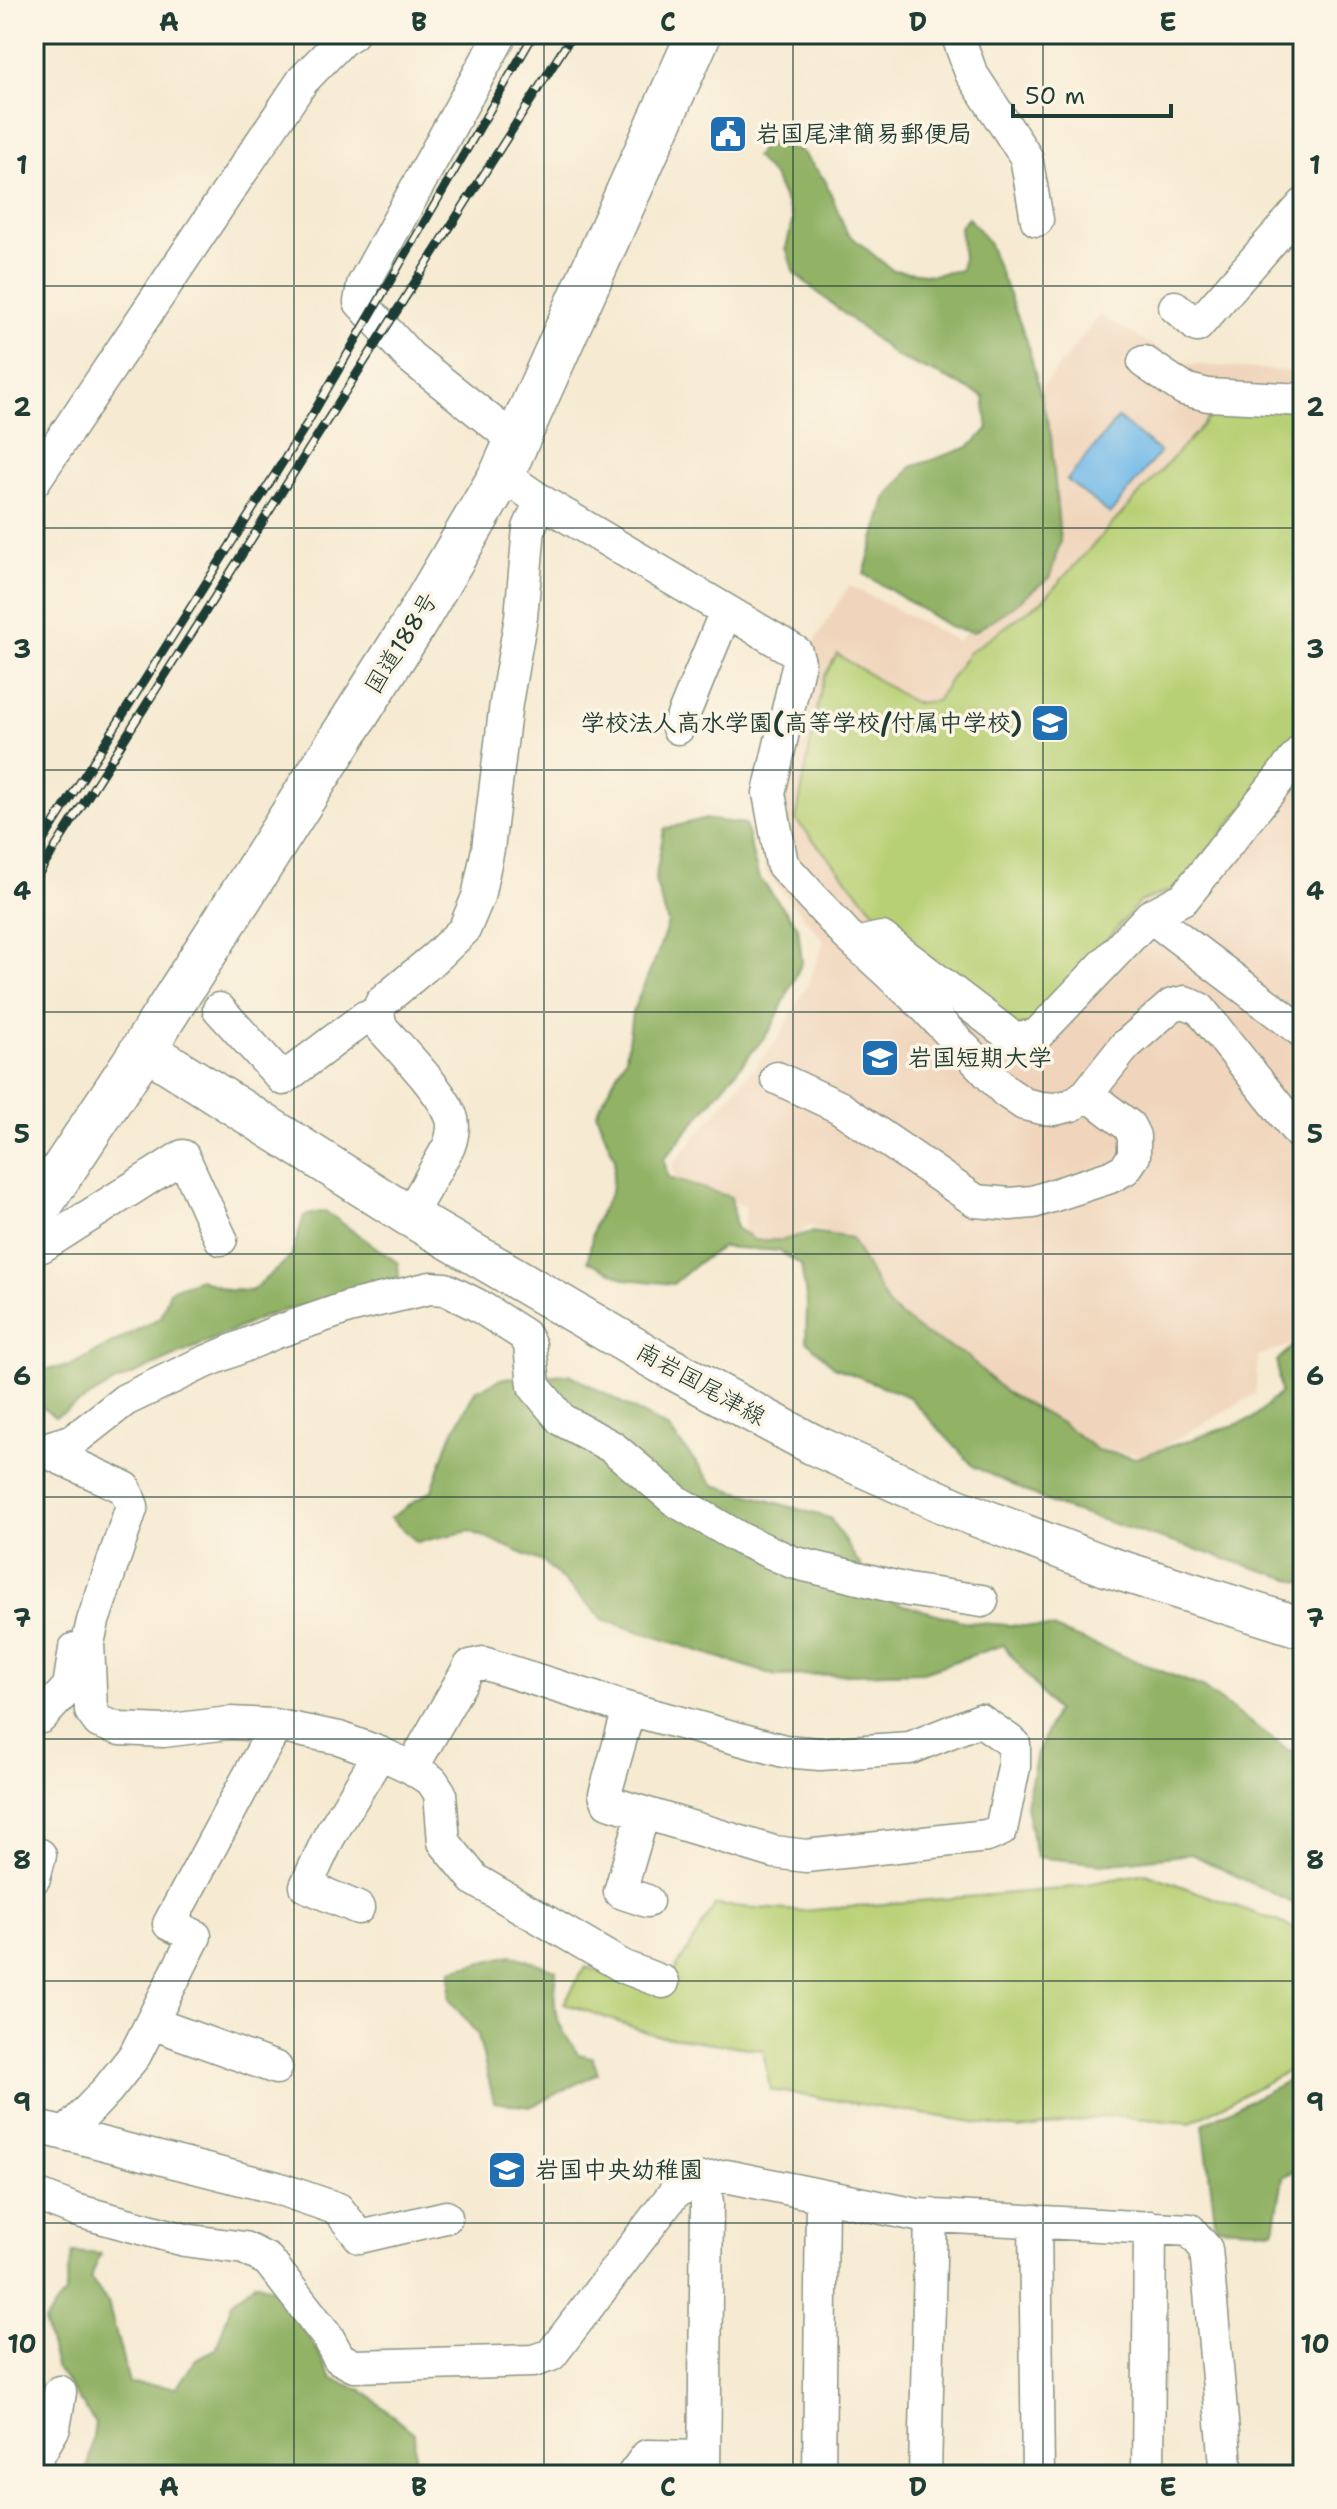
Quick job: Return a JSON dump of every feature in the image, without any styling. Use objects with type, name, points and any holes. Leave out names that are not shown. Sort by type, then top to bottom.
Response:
[{"type":"highway","name":"国道188号","points":[[34,1214],[144,1048],[411,629],[509,458],[699,34]]},
{"type":"main road","name":"南岩国尾津線","points":[[144,1048],[409,1216],[661,1363],[812,1444],[957,1509],[1106,1566],[1303,1628]]},
{"type":"street","points":[[34,481],[303,80],[343,39],[352,34]]},
{"type":"street","points":[[501,34],[363,285],[360,302],[509,458],[541,501],[796,652],[799,662],[769,793],[782,864],[861,948],[924,1006],[1005,1091],[1024,1104],[1055,1109],[1072,1105],[1087,1094],[1125,1046],[1172,1005],[1185,1002],[1200,1009],[1303,1138]]},
{"type":"street","points":[[957,34],[971,73],[1026,157],[1037,220]]},
{"type":"street","points":[[1175,307],[1197,326],[1303,205]]},
{"type":"street","points":[[1144,362],[1184,389],[1208,395],[1303,400]]},
{"type":"street","points":[[409,1216],[449,1146],[452,1119],[443,1100],[381,1027],[378,1014],[381,1003],[464,930],[478,897],[488,849],[506,703],[521,617],[529,528],[541,501]]},
{"type":"street","points":[[678,728],[726,611]]},
{"type":"street","points":[[861,948],[868,941],[882,938],[1013,1038],[1036,1036],[1150,916],[1184,898],[1303,749]]},
{"type":"street","points":[[1150,916],[1303,1032]]},
{"type":"street","points":[[219,1009],[283,1079],[365,1017],[378,1014]]},
{"type":"street","points":[[777,1078],[839,1107],[976,1201],[1010,1204],[1033,1202],[1110,1177],[1125,1169],[1134,1156],[1134,1136],[1129,1126],[1087,1094]]},
{"type":"street","points":[[34,1244],[42,1246],[183,1156],[221,1239]]},
{"type":"street","points":[[38,1448],[74,1440],[125,1400],[274,1333],[349,1307],[430,1288],[445,1289],[524,1335],[530,1345],[534,1386],[562,1420],[612,1447],[689,1509],[741,1539],[792,1562],[908,1590],[982,1601]]},
{"type":"street","points":[[38,1448],[125,1488],[132,1506],[88,1643],[91,1711],[99,1722],[120,1729],[163,1731],[229,1723],[273,1725],[339,1738],[380,1753],[432,1781],[440,1793],[444,1842],[475,1880],[624,1967],[663,1982]]},
{"type":"street","points":[[41,1717],[69,1687],[81,1629],[93,1621]]},
{"type":"street","points":[[412,1768],[470,1666],[483,1663],[629,1709],[784,1751],[820,1754],[910,1748],[980,1720],[1014,1744],[1014,1767],[1001,1830],[987,1836],[806,1856],[774,1852],[643,1814],[608,1802],[605,1794],[629,1709]]},
{"type":"street","points":[[66,2134],[135,2055],[152,2023],[195,1936],[169,1924],[271,1735],[273,1725]]},
{"type":"street","points":[[358,1908],[306,1886],[329,1837],[380,1753]]},
{"type":"street","points":[[643,1814],[620,1892],[647,1901]]},
{"type":"street","points":[[152,2023],[276,2068]]},
{"type":"street","points":[[34,2126],[277,2188],[338,2209],[360,2237],[446,2217]]},
{"type":"street","points":[[34,2194],[75,2210],[185,2240],[244,2248],[268,2260],[327,2336],[339,2358],[354,2366],[533,2361],[551,2355],[675,2192],[703,2179],[726,2176],[931,2215],[1190,2230],[1206,2249],[1227,2475]]},
{"type":"street","points":[[633,2475],[647,2456],[704,2466],[707,2202],[703,2179]]},
{"type":"street","points":[[819,2475],[822,2196]]},
{"type":"street","points":[[925,2475],[931,2215]]},
{"type":"street","points":[[1035,2221],[1038,2475]]},
{"type":"street","points":[[1148,2475],[1150,2227]]},
{"type":"street","points":[[34,2462],[54,2428],[60,2392]]},
{"type":"shaded area","points":[[1100,315],[1185,364],[1303,372],[1303,1341],[1258,1356],[1255,1394],[1147,1456],[1076,1445],[885,1311],[841,1237],[808,1225],[788,1248],[743,1232],[746,1207],[674,1178],[673,1164],[778,1039],[810,980],[824,941],[765,871],[758,802],[811,647],[849,585],[957,641],[1054,550],[1034,397]]},
{"type":"green space","points":[[764,143],[800,150],[825,180],[847,233],[892,270],[932,275],[961,270],[960,227],[968,217],[988,242],[1027,341],[1051,436],[1060,541],[1050,577],[974,632],[952,628],[864,574],[886,499],[911,467],[969,447],[988,429],[984,397],[897,357],[794,273],[786,248],[793,219],[774,177],[755,157]]},
{"type":"green space","name":"学校法人高水学園(高等学校/付属中学校)","points":[[1220,406],[1303,409],[1303,735],[1177,888],[1139,902],[1034,1025],[1013,1029],[877,914],[796,820],[823,679],[837,654],[914,703],[936,701],[968,653],[1042,601]]},
{"type":"green space","points":[[703,819],[745,824],[758,876],[798,927],[802,962],[771,1029],[664,1159],[668,1178],[731,1197],[736,1228],[755,1240],[783,1240],[812,1232],[851,1238],[889,1307],[923,1333],[967,1356],[1005,1392],[1063,1424],[1097,1450],[1136,1458],[1252,1419],[1280,1393],[1277,1361],[1296,1343],[1303,1341],[1303,1583],[1060,1507],[974,1467],[909,1397],[834,1367],[806,1340],[807,1303],[801,1265],[779,1251],[722,1247],[673,1284],[626,1279],[588,1261],[594,1225],[611,1192],[615,1159],[596,1113],[626,1057],[632,1013],[668,923],[655,881],[664,829]]},
{"type":"green space","points":[[325,1211],[398,1263],[399,1279],[268,1315],[116,1382],[55,1417],[34,1401],[34,1371],[70,1366],[161,1317],[170,1290],[200,1279],[227,1290],[251,1291],[291,1257],[304,1216]]},
{"type":"green space","points":[[569,1374],[668,1428],[714,1485],[830,1518],[882,1599],[966,1622],[1052,1628],[1202,1687],[1289,1751],[1303,1754],[1303,1908],[1191,1854],[1104,1864],[1036,1857],[1026,1805],[1037,1753],[1056,1711],[1003,1645],[923,1672],[776,1676],[604,1620],[545,1563],[470,1531],[417,1542],[390,1518],[432,1490],[449,1440],[475,1391],[504,1378]]},
{"type":"green space","points":[[1146,1873],[1303,1931],[1303,2063],[1190,2123],[1112,2116],[1019,2129],[770,2090],[763,2050],[655,2035],[564,2003],[585,1967],[661,1993],[715,1905],[801,1911],[1060,1889]]},
{"type":"green space","points":[[512,1955],[556,1970],[554,1996],[559,2023],[578,2054],[592,2057],[598,2073],[530,2107],[494,2102],[478,2035],[449,1999],[451,1970]]},
{"type":"green space","points":[[1303,2073],[1303,2166],[1283,2177],[1274,2230],[1216,2227],[1203,2124]]},
{"type":"green space","points":[[73,2252],[101,2254],[90,2278],[108,2303],[129,2383],[177,2387],[196,2359],[216,2349],[232,2302],[256,2282],[278,2291],[332,2379],[362,2390],[414,2433],[416,2475],[81,2475],[88,2466],[95,2423],[56,2367],[44,2322],[65,2294]]},
{"type":"water","points":[[1118,418],[1160,452],[1110,514],[1067,480]]},
{"type":"railway","points":[[34,855],[308,422],[534,34]]},
{"type":"railway","points":[[34,881],[573,34]]},
{"type":"place","name":"岩国尾津簡易郵便局","points":[[728,134]]},
{"type":"place","name":"学校法人高水学園(高等学校/付属中学校)","points":[[1050,723]]},
{"type":"place","name":"岩国短期大学","points":[[880,1058]]},
{"type":"place","name":"岩国中央幼稚園","points":[[507,2170]]}]
